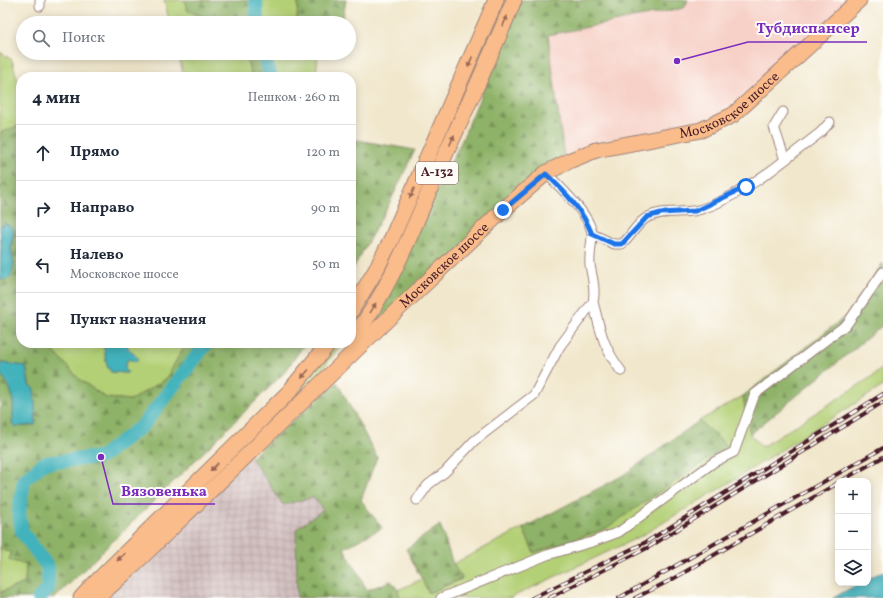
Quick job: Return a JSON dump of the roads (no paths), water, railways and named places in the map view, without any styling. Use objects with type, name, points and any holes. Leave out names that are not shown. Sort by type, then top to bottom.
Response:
[{"type":"main road","name":"А-132","points":[[356,303],[376,270],[391,240],[496,0]]},
{"type":"main road","name":"А-132","points":[[356,333],[370,312],[406,244],[514,0]]},
{"type":"main road","name":"Московское шоссе","points":[[97,598],[292,414],[396,311],[503,210],[546,174],[571,160],[596,150],[701,130],[732,114],[859,0]]},
{"type":"main road","points":[[81,598],[289,392],[325,348]]},
{"type":"main road","points":[[292,414],[345,348]]},
{"type":"street","points":[[783,112],[774,127],[785,160]]},
{"type":"street","points":[[592,234],[614,244],[622,244],[647,217],[661,213],[695,211],[708,206],[765,176],[821,132],[830,122]]},
{"type":"street","points":[[416,500],[428,485],[445,472],[474,441],[534,395],[560,346],[593,302],[595,294],[589,250],[592,234],[587,221],[571,198],[546,174]]},
{"type":"street","points":[[441,598],[548,555],[619,532],[714,462],[734,452],[755,394],[846,324],[883,272]]},
{"type":"street","points":[[593,302],[600,334],[608,354],[621,371]]},
{"type":"water","points":[[5,223],[14,229],[11,248],[14,264],[11,277],[5,280],[0,279],[0,227]]},
{"type":"water","points":[[104,348],[128,348],[138,358],[136,362],[129,359],[126,362],[125,369],[128,372],[127,373],[111,372],[107,366]]},
{"type":"water","points":[[1,363],[26,366],[29,385],[34,389],[35,425],[15,427],[12,423],[13,403],[11,390],[5,379],[0,374]]},
{"type":"water","points":[[883,571],[883,598],[833,598],[855,586],[871,586],[871,577]]},
{"type":"waterway","points":[[256,0],[257,16]]},
{"type":"waterway","points":[[265,60],[269,72]]},
{"type":"waterway","points":[[39,598],[48,589],[48,567],[22,532],[19,513],[24,480],[44,463],[101,457],[143,425],[203,348]]},
{"type":"railway","points":[[532,598],[648,541],[883,394]]},
{"type":"railway","points":[[549,598],[649,547],[883,402]]},
{"type":"railway","points":[[619,598],[883,448]]},
{"type":"railway","points":[[846,478],[883,457]]},
{"type":"railway","points":[[635,598],[671,580],[835,485]]},
{"type":"place","name":"Тубдиспансер","points":[[677,61]]},
{"type":"place","name":"Вязовенька","points":[[101,457]]}]
